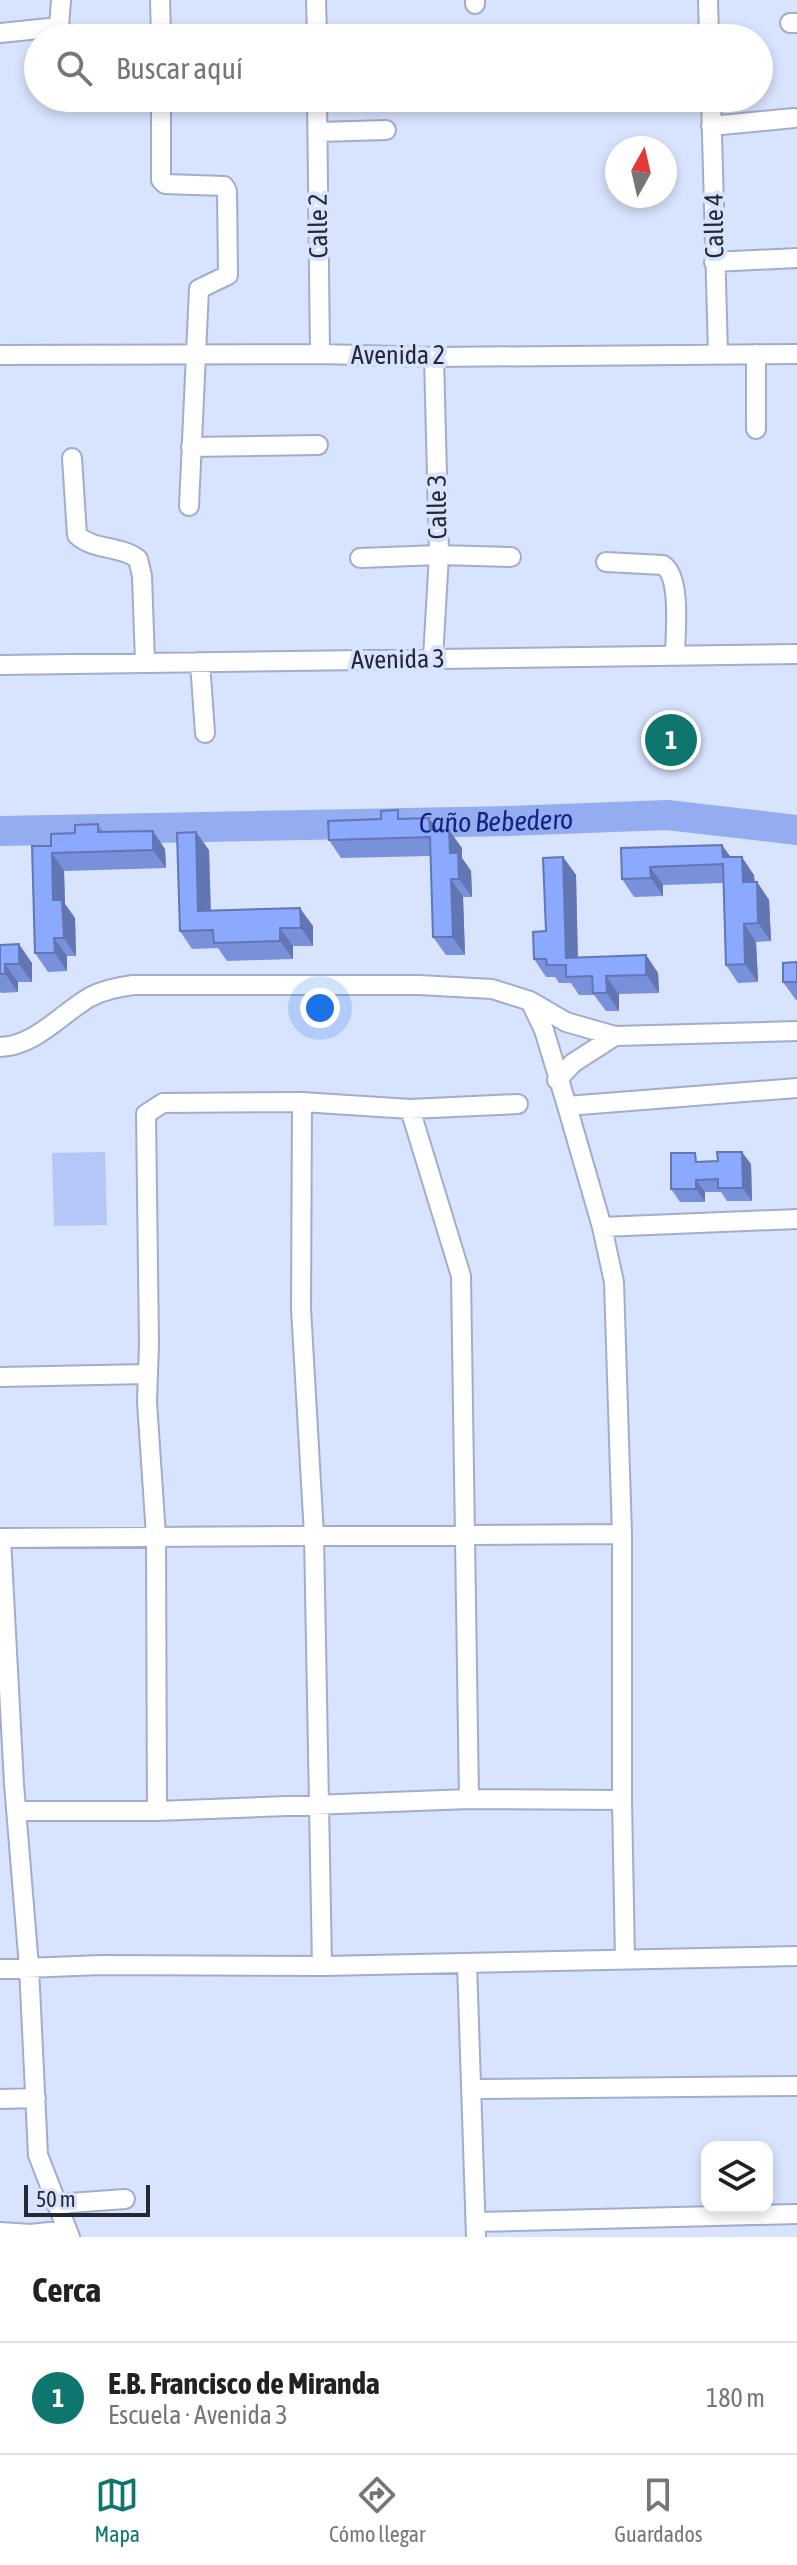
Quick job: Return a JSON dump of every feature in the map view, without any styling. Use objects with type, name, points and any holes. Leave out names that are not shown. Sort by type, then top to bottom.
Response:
[{"type":"street","points":[[60,24],[61,0]]},
{"type":"street","points":[[160,0],[161,24]]},
{"type":"street","points":[[316,0],[317,24]]},
{"type":"street","points":[[708,0],[709,24]]},
{"type":"street","points":[[0,33],[24,31]]},
{"type":"street","points":[[161,112],[161,180],[165,184],[224,186],[227,191],[228,275],[199,289],[189,506]]},
{"type":"street","name":"Calle 2","points":[[317,112],[320,354]]},
{"type":"street","name":"Calle 4","points":[[711,112],[718,354]]},
{"type":"street","points":[[711,126],[794,118]]},
{"type":"street","points":[[318,132],[386,130]]},
{"type":"street","points":[[714,262],[797,258]]},
{"type":"street","name":"Avenida 2","points":[[0,355],[320,354],[434,357],[797,354]]},
{"type":"street","points":[[756,354],[756,429]]},
{"type":"street","name":"Calle 3","points":[[433,658],[439,555],[434,357]]},
{"type":"street","points":[[191,447],[318,445]]},
{"type":"street","points":[[72,458],[77,535],[85,543],[130,552],[138,559],[142,576],[145,662]]},
{"type":"street","points":[[360,558],[439,555],[511,557]]},
{"type":"street","points":[[606,562],[663,565],[670,569],[675,585],[675,656]]},
{"type":"street","name":"Avenida 3","points":[[0,665],[797,654]]},
{"type":"street","points":[[200,662],[205,733]]},
{"type":"street","points":[[0,1047],[11,1047],[38,1033],[91,996],[133,985],[492,989],[530,1001],[566,1022],[615,1036],[797,1031]]},
{"type":"street","points":[[530,1001],[544,1030],[567,1106],[602,1227],[614,1282],[622,1534],[625,1959]]},
{"type":"street","points":[[557,1080],[573,1063],[615,1036]]},
{"type":"street","points":[[567,1106],[797,1088]]},
{"type":"street","points":[[302,1102],[301,1308],[314,1535],[322,1966]]},
{"type":"street","points":[[157,1811],[156,1536],[147,1374],[146,1114],[163,1103],[302,1102],[410,1109],[518,1104]]},
{"type":"street","points":[[410,1109],[461,1276],[469,1799]]},
{"type":"street","points":[[602,1227],[797,1219]]},
{"type":"street","points":[[0,1377],[147,1374]]},
{"type":"street","points":[[0,2232],[68,2233],[38,2155],[29,1967],[16,1811],[0,1538],[622,1534]]},
{"type":"street","points":[[16,1811],[157,1811],[469,1799],[622,1800]]},
{"type":"street","points":[[0,1969],[797,1956]]},
{"type":"street","points":[[467,1963],[476,2230],[797,2214]]},
{"type":"street","points":[[473,2089],[797,2086]]},
{"type":"street","points":[[0,2099],[36,2098]]},
{"type":"street","points":[[56,2204],[125,2199]]},
{"type":"shaded area","points":[[105,1152],[107,1225],[54,1226],[52,1153]]},
{"type":"building","points":[[398,810],[398,819],[429,818],[430,830],[449,830],[450,853],[458,853],[459,879],[451,879],[453,937],[433,937],[430,837],[329,840],[328,821],[381,819],[381,811]]},
{"type":"building","points":[[98,824],[98,832],[153,831],[153,850],[52,853],[53,900],[62,900],[64,938],[54,938],[55,953],[35,953],[32,846],[51,846],[51,834],[75,833],[75,825]]},
{"type":"building","points":[[196,832],[198,911],[300,908],[301,928],[280,928],[280,941],[214,943],[213,930],[180,931],[177,833]]},
{"type":"building","points":[[722,845],[723,857],[742,857],[743,882],[757,882],[758,923],[744,924],[745,964],[726,965],[723,864],[650,867],[651,878],[622,879],[621,848]]},
{"type":"building","points":[[563,857],[566,958],[646,955],[646,975],[606,976],[607,993],[593,993],[592,976],[566,977],[566,965],[547,965],[546,959],[534,959],[533,932],[546,931],[543,858]]},
{"type":"building","points":[[19,944],[19,964],[5,964],[5,974],[0,974],[0,945]]},
{"type":"building","points":[[797,962],[797,982],[783,982],[783,963]]},
{"type":"building","points":[[717,1152],[742,1152],[743,1188],[718,1188],[718,1179],[696,1180],[696,1189],[671,1189],[671,1153],[695,1153],[696,1162],[718,1161]]},
{"type":"waterway","name":"Caño Bebedero","points":[[0,831],[667,815],[797,830]]},
{"type":"place","name":"E.B. Francisco de Miranda","points":[[671,740]]}]
